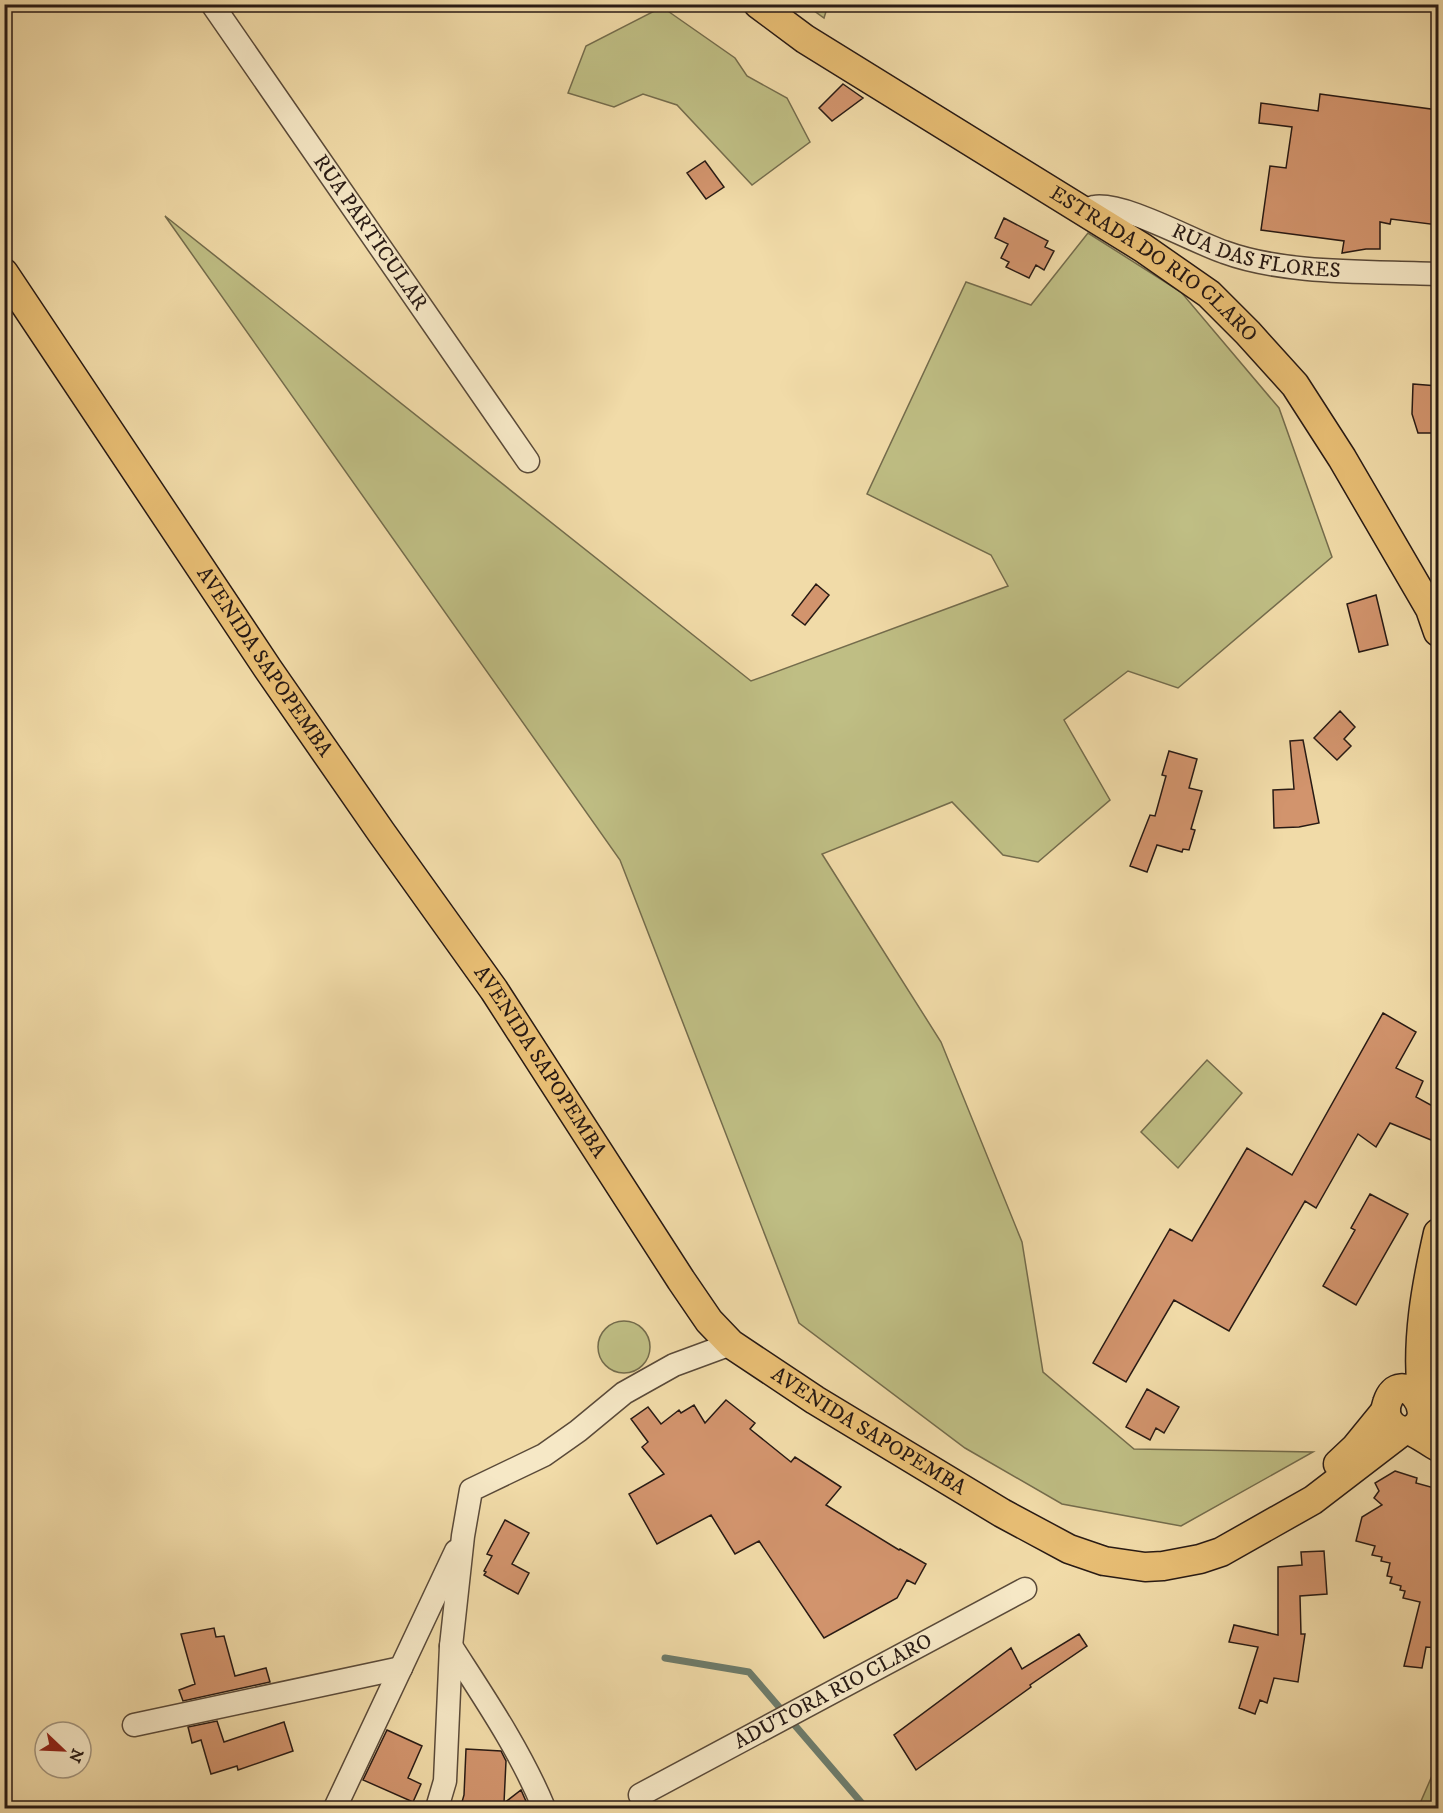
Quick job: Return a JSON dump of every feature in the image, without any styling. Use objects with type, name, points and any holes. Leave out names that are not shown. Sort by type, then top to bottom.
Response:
[{"type":"main road","name":"ESTRADA DO RIO CLARO","points":[[758,4],[805,39],[1081,212],[1143,248],[1209,294],[1295,385],[1342,458],[1430,609],[1438,632]]},
{"type":"main road","name":"AVENIDA SAPOPEMBA","points":[[4,273],[268,669],[494,990],[681,1280],[709,1321],[731,1344],[815,1400],[1002,1513],[1069,1549],[1104,1561],[1145,1567],[1200,1559],[1221,1552],[1275,1522],[1355,1448],[1398,1416],[1422,1425],[1426,1419],[1429,1403]]},
{"type":"main road","points":[[1429,1403],[1419,1368],[1428,1278],[1438,1233]]},
{"type":"main road","points":[[1398,1416],[1422,1324]]},
{"type":"main road","points":[[1398,1416],[1405,1389],[1417,1391],[1429,1403]]},
{"type":"main road","points":[[1398,1416],[1438,1448]]},
{"type":"street","name":"RUA PARTICULAR","points":[[212,4],[528,461]]},
{"type":"street","name":"RUA DAS FLORES","points":[[1081,212],[1095,207],[1116,210],[1146,219],[1224,253],[1253,261],[1292,267],[1438,274]]},
{"type":"street","points":[[437,1809],[445,1781],[451,1646],[463,1536],[471,1490],[544,1455],[578,1431],[624,1393],[674,1365],[731,1344]]},
{"type":"street","points":[[335,1809],[463,1536]]},
{"type":"street","name":"ADUTORA RIO CLARO","points":[[640,1795],[1025,1589]]},
{"type":"street","points":[[451,1646],[510,1737],[544,1809]]},
{"type":"street","points":[[134,1725],[401,1668]]},
{"type":"shaded area","points":[[806,5],[828,5],[824,18]]},
{"type":"shaded area","points":[[662,7],[735,58],[747,76],[787,98],[810,142],[752,185],[677,105],[643,94],[614,107],[568,93],[586,46]]},
{"type":"shaded area","points":[[165,216],[751,681],[1008,586],[991,555],[867,494],[966,282],[1031,305],[1088,233],[1181,292],[1279,408],[1332,557],[1178,688],[1128,671],[1064,720],[1110,800],[1038,862],[1003,855],[952,802],[822,854],[941,1042],[1022,1242],[1043,1372],[1134,1449],[1313,1452],[1181,1526],[1062,1504],[965,1448],[799,1323],[620,860]]},
{"type":"shaded area","points":[[1207,1060],[1242,1093],[1178,1168],[1141,1132]]},
{"type":"shaded area","points":[[619,1321],[629,1321],[643,1328],[650,1347],[643,1366],[629,1373],[619,1373],[609,1369],[602,1362],[598,1352],[598,1342],[602,1332],[609,1325]]},
{"type":"shaded area","points":[[1438,1762],[1438,1808],[1418,1808]]},
{"type":"building","points":[[843,84],[863,98],[832,121],[819,108]]},
{"type":"building","points":[[1320,94],[1438,110],[1438,225],[1391,219],[1390,224],[1380,222],[1380,249],[1342,253],[1344,241],[1261,230],[1270,166],[1286,168],[1292,127],[1259,123],[1261,103],[1318,111]]},
{"type":"building","points":[[705,161],[724,187],[706,199],[687,173]]},
{"type":"building","points":[[1004,218],[1048,241],[1045,247],[1054,251],[1044,270],[1036,265],[1029,278],[1006,267],[1009,262],[1001,258],[1008,244],[995,238]]},
{"type":"building","points":[[1413,384],[1438,386],[1438,433],[1418,433],[1412,414]]},
{"type":"building","points":[[816,584],[829,595],[805,625],[792,615]]},
{"type":"building","points":[[1376,595],[1388,645],[1359,652],[1347,604]]},
{"type":"building","points":[[1340,711],[1355,727],[1344,739],[1351,746],[1337,760],[1314,738]]},
{"type":"building","points":[[1303,740],[1319,823],[1274,828],[1273,790],[1294,789],[1290,741]]},
{"type":"building","points":[[1169,751],[1197,759],[1189,788],[1202,791],[1191,829],[1195,830],[1189,850],[1183,849],[1182,852],[1157,845],[1147,872],[1130,866],[1150,815],[1155,816],[1166,776],[1162,775]]},
{"type":"building","points":[[1383,1013],[1416,1032],[1396,1068],[1423,1081],[1416,1097],[1438,1109],[1438,1124],[1431,1140],[1390,1123],[1376,1147],[1358,1134],[1316,1208],[1305,1201],[1229,1331],[1174,1300],[1126,1382],[1093,1363],[1170,1229],[1192,1241],[1247,1148],[1292,1175]]},
{"type":"building","points":[[1370,1194],[1408,1214],[1356,1305],[1323,1286],[1355,1230],[1351,1228]]},
{"type":"building","points":[[1147,1389],[1179,1407],[1164,1433],[1156,1428],[1150,1440],[1126,1427]]},
{"type":"building","points":[[726,1400],[755,1423],[750,1429],[791,1462],[795,1457],[841,1487],[826,1505],[926,1564],[915,1584],[907,1580],[897,1598],[824,1638],[759,1541],[735,1554],[711,1515],[657,1544],[629,1494],[664,1474],[642,1447],[648,1442],[631,1419],[648,1407],[661,1424],[679,1410],[681,1413],[694,1405],[705,1423]]},
{"type":"building","points":[[1395,1471],[1417,1478],[1416,1483],[1438,1489],[1438,1648],[1426,1647],[1422,1668],[1404,1666],[1420,1602],[1403,1598],[1405,1591],[1400,1590],[1401,1586],[1390,1583],[1392,1577],[1387,1576],[1390,1563],[1381,1561],[1382,1557],[1372,1555],[1375,1546],[1356,1541],[1362,1517],[1382,1505],[1374,1498],[1379,1491],[1375,1483]]},
{"type":"building","points":[[505,1520],[529,1533],[512,1564],[529,1573],[518,1594],[484,1575],[492,1556],[487,1554]]},
{"type":"building","points":[[1324,1551],[1327,1594],[1300,1596],[1301,1634],[1305,1634],[1298,1682],[1274,1678],[1267,1703],[1260,1700],[1255,1714],[1239,1708],[1258,1647],[1229,1642],[1234,1625],[1278,1635],[1278,1567],[1302,1565],[1301,1552]]},
{"type":"building","points":[[214,1628],[216,1637],[224,1636],[235,1676],[266,1668],[270,1682],[183,1701],[179,1690],[195,1684],[181,1634]]},
{"type":"building","points":[[1079,1634],[1087,1646],[1030,1685],[1031,1687],[916,1770],[894,1735],[1011,1648],[1022,1669]]},
{"type":"building","points":[[217,1721],[224,1742],[284,1722],[293,1751],[238,1770],[237,1766],[211,1774],[201,1740],[192,1743],[188,1727]]},
{"type":"building","points":[[387,1730],[422,1746],[408,1778],[421,1784],[413,1802],[363,1780]]},
{"type":"building","points":[[466,1749],[501,1751],[506,1761],[504,1803],[521,1790],[529,1808],[460,1809],[464,1795]]},
{"type":"waterway","points":[[665,1658],[749,1672],[866,1808]]}]
